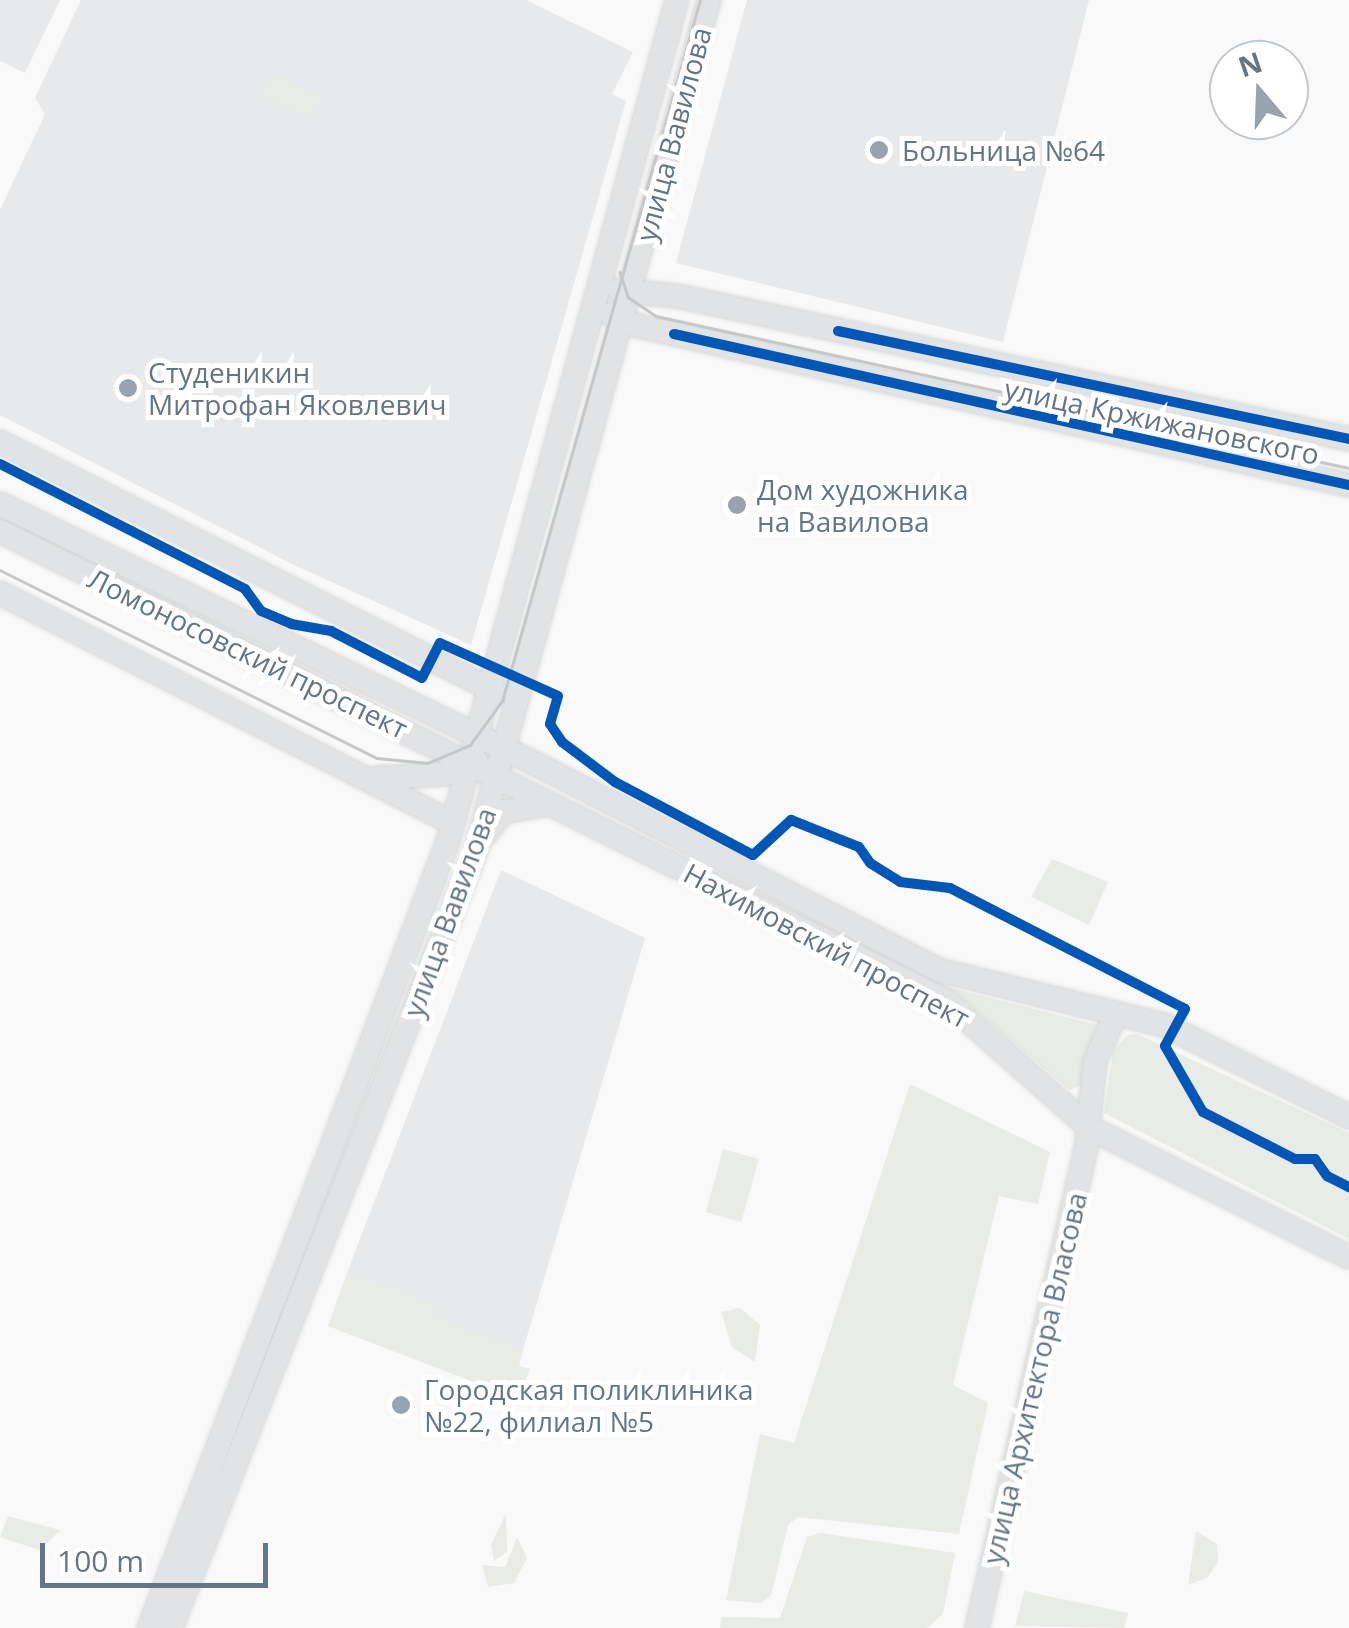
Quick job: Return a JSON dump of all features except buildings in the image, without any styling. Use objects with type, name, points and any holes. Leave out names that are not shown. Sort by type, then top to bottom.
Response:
[{"type":"street","name":"улица Вавилова","points":[[149,1628],[425,907],[453,823],[470,764],[486,683],[677,0]]},
{"type":"street","name":"улица Вавилова","points":[[172,1628],[475,852],[709,0]]},
{"type":"street","name":"улица Кржижановского","points":[[594,297],[631,287],[1349,439]]},
{"type":"street","points":[[594,297],[621,322]]},
{"type":"street","name":"улица Кржижановского","points":[[621,322],[1349,485]]},
{"type":"street","points":[[0,442],[486,683],[510,716],[536,764]]},
{"type":"street","name":"Ломоносовский проспект","points":[[0,504],[502,748]]},
{"type":"street","name":"Ломоносовский проспект","points":[[0,531],[495,776]]},
{"type":"street","points":[[0,593],[372,778],[453,823]]},
{"type":"street","points":[[372,778],[470,764],[502,748]]},
{"type":"street","name":"Нахимовский проспект","points":[[502,748],[938,970],[1164,1025],[1349,1117]]},
{"type":"street","name":"Нахимовский проспект","points":[[495,776],[945,1000],[1090,1128],[1349,1257]]},
{"type":"street","points":[[475,852],[503,812],[548,804]]},
{"type":"street","points":[[425,907],[440,895],[451,900],[452,912]]},
{"type":"street","name":"улица Архитектора Власова","points":[[978,1628],[1090,1128],[1096,1062],[1116,1013]]},
{"type":"shaded area","points":[[0,0],[60,0],[25,73],[0,61]]},
{"type":"shaded area","points":[[81,0],[526,0],[633,52],[612,94],[626,101],[471,645],[294,565],[0,415],[0,210],[45,114],[35,98]]},
{"type":"shaded area","name":"Больница №64","points":[[747,0],[1089,0],[1003,342],[676,263]]},
{"type":"shaded area","points":[[273,74],[321,97],[311,118],[263,95]]},
{"type":"shaded area","points":[[1052,859],[1108,882],[1089,925],[1031,897]]},
{"type":"shaded area","points":[[501,870],[645,938],[523,1350],[430,1317],[434,1304],[347,1273]]},
{"type":"shaded area","points":[[950,988],[1097,1025],[1086,1084],[1069,1090]]},
{"type":"shaded area","points":[[1137,1034],[1349,1133],[1349,1239],[1104,1113],[1113,1052],[1127,1035]]},
{"type":"shaded area","points":[[910,1084],[1050,1152],[1038,1204],[999,1196],[953,1385],[988,1403],[959,1534],[798,1517],[788,1525],[771,1595],[761,1603],[726,1600],[760,1434],[794,1443]]},
{"type":"shaded area","points":[[723,1149],[759,1159],[741,1222],[706,1212]]},
{"type":"shaded area","points":[[347,1273],[435,1304],[431,1317],[523,1350],[519,1366],[530,1369],[518,1399],[328,1326]]},
{"type":"shaded area","points":[[740,1308],[760,1325],[755,1362],[732,1347],[721,1312]]},
{"type":"shaded area","points":[[506,1513],[507,1552],[494,1561],[491,1545]]},
{"type":"shaded area","points":[[8,1516],[61,1530],[39,1550],[0,1537]]},
{"type":"shaded area","points":[[1196,1531],[1217,1544],[1218,1562],[1208,1577],[1188,1585]]},
{"type":"shaded area","points":[[821,1533],[955,1553],[943,1614],[927,1628],[720,1628],[722,1617],[780,1618],[807,1537]]},
{"type":"shaded area","points":[[517,1537],[527,1558],[514,1583],[488,1587],[482,1565],[505,1567]]},
{"type":"shaded area","points":[[1024,1591],[1128,1613],[1124,1628],[1015,1626]]},
{"type":"tram line","points":[[0,570],[377,758],[428,763],[470,745],[502,701],[700,0]]},
{"type":"tram line","points":[[620,272],[628,297],[656,316],[1349,468]]},
{"type":"cycle path","points":[[838,331],[1349,439]]},
{"type":"cycle path","points":[[674,334],[1349,485]]},
{"type":"cycle path","points":[[0,464],[245,589],[261,611],[291,624],[331,631],[422,678],[440,643],[558,696],[550,724],[562,742],[615,782],[753,855],[791,820],[859,847],[870,863],[900,882],[950,888],[1185,1009],[1165,1046],[1203,1112],[1295,1159],[1315,1159],[1327,1176],[1349,1187]]},
{"type":"place","name":"Больница №64","points":[[879,150]]},
{"type":"place","name":"Студеникин Митрофан Яковлевич","points":[[128,388]]},
{"type":"place","name":"Дом художника на Вавилова","points":[[737,505]]},
{"type":"place","name":"Городская поликлиника №22, филиал №5","points":[[401,1405]]}]
